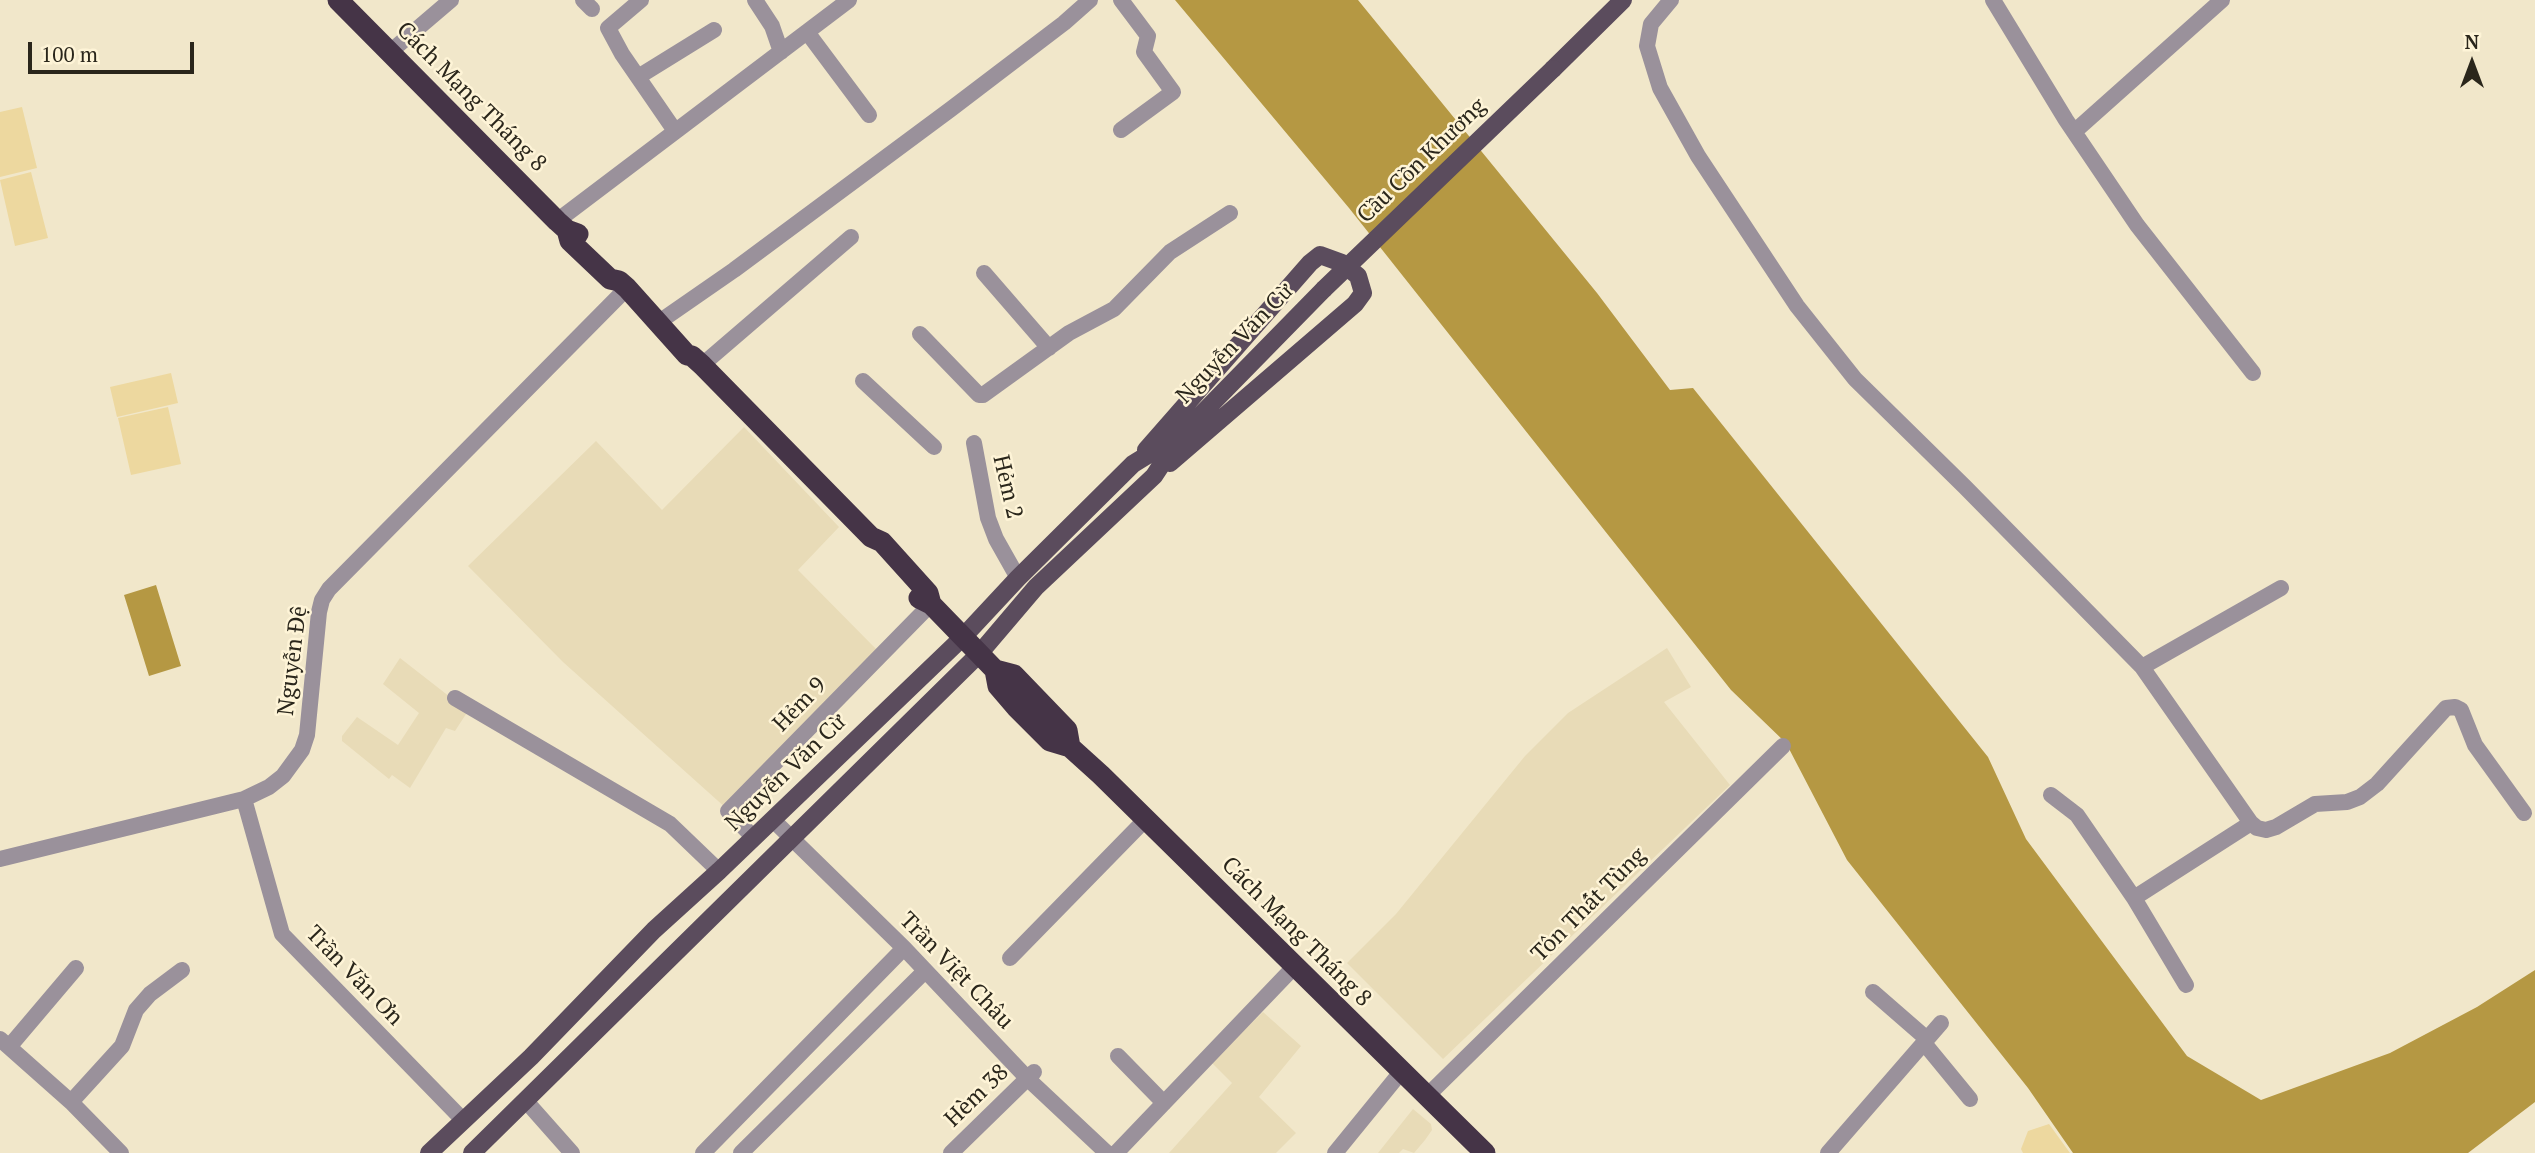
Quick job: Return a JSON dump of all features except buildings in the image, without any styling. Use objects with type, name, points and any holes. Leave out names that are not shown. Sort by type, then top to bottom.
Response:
[{"type":"highway","name":"Cách Mạng Tháng 8","points":[[338,0],[562,226],[570,241],[610,279],[623,284],[661,324],[662,330],[687,355],[697,360],[871,537],[873,548],[921,599],[931,604],[995,670],[998,686],[1016,707],[1050,741],[1070,747],[1485,1153]]},
{"type":"main road","name":"Cầu Cồn Khương","points":[[1325,289],[1623,0]]},
{"type":"main road","points":[[1133,464],[1310,263],[1320,255],[1342,263],[1358,276],[1363,293],[1355,304],[1154,476]]},
{"type":"main road","name":"Nguyễn Văn Cừ","points":[[472,1153],[979,654],[1036,587],[1154,476],[1181,435],[1325,289]]},
{"type":"main road","name":"Nguyễn Văn Cừ","points":[[429,1153],[531,1057],[654,930],[719,872],[963,637],[1018,578],[1133,464],[1181,435]]},
{"type":"street","points":[[390,52],[451,0]]},
{"type":"street","points":[[641,0],[608,28],[675,131]]},
{"type":"street","points":[[755,0],[772,26],[780,52]]},
{"type":"street","points":[[562,226],[675,131],[849,0]]},
{"type":"street","points":[[661,324],[951,109],[1090,0]]},
{"type":"street","points":[[1121,0],[1148,36],[1144,52],[1173,92],[1121,130]]},
{"type":"street","points":[[1671,0],[1651,24],[1647,47],[1660,88],[1698,156],[1797,306],[1855,379],[2142,667],[2250,823],[2266,830],[2287,822],[2315,804],[2347,802],[2360,797],[2377,784],[2446,708],[2455,707],[2461,710],[2475,745],[2524,813]]},
{"type":"street","points":[[1993,0],[2074,132],[2137,225],[2253,373]]},
{"type":"street","points":[[2074,132],[2222,0]]},
{"type":"street","points":[[638,77],[714,30]]},
{"type":"street","points":[[807,32],[869,115]]},
{"type":"street","points":[[920,334],[979,395],[989,393],[1078,327],[1114,309],[1170,252],[1230,213]]},
{"type":"street","points":[[697,360],[851,237]]},
{"type":"street","points":[[984,274],[1049,348]]},
{"type":"street","name":"Nguyễn Đệ","points":[[0,859],[244,799],[269,787],[283,776],[295,764],[307,735],[319,612],[329,589],[623,284]]},
{"type":"street","points":[[863,381],[934,447]]},
{"type":"street","name":"Hẻm 2","points":[[974,443],[988,519],[1018,578]]},
{"type":"street","points":[[2142,667],[2281,588]]},
{"type":"street","name":"Hẻm 9","points":[[754,838],[728,811],[931,604]]},
{"type":"street","points":[[455,698],[670,824],[719,872]]},
{"type":"street","name":"Tôn Thất Tùng","points":[[1427,1096],[1783,746]]},
{"type":"street","points":[[2051,795],[2077,815],[2134,898],[2186,985]]},
{"type":"street","name":"Trần Văn Ơn","points":[[244,799],[282,934],[463,1120]]},
{"type":"street","name":"Trần Việt Châu","points":[[773,820],[1107,1153]]},
{"type":"street","points":[[1010,958],[1144,820]]},
{"type":"street","points":[[2134,898],[2250,823]]},
{"type":"street","points":[[703,1153],[904,948]]},
{"type":"street","points":[[1116,1153],[1294,967]]},
{"type":"street","points":[[76,968],[4,1043],[71,1102],[121,1153]]},
{"type":"street","points":[[71,1102],[122,1046],[136,1010],[150,994],[182,970]]},
{"type":"street","points":[[741,1153],[925,971]]},
{"type":"street","points":[[1873,992],[1925,1041],[1970,1099]]},
{"type":"street","points":[[1828,1153],[1941,1023]]},
{"type":"street","points":[[1118,1056],[1164,1103]]},
{"type":"street","points":[[1335,1153],[1401,1072]]},
{"type":"street","name":"Hèm 38","points":[[951,1153],[1031,1076]]},
{"type":"street","points":[[525,1100],[572,1153]]},
{"type":"shaded area","points":[[1175,0],[1358,0],[1597,293],[1670,390],[1693,388],[1988,757],[2026,839],[2187,1056],[2261,1100],[2390,1053],[2477,1007],[2535,970],[2535,1102],[2468,1153],[2073,1153],[2028,1088],[1847,860],[1786,743],[1731,690],[1349,208]]},
{"type":"shaded area","points":[[22,107],[37,168],[0,177],[0,112]]},
{"type":"shaded area","points":[[31,172],[48,238],[15,246],[0,180]]},
{"type":"shaded area","points":[[171,373],[178,403],[117,417],[110,387]]},
{"type":"shaded area","points":[[168,407],[181,464],[131,475],[118,418]]},
{"type":"shaded area","points":[[744,427],[839,527],[798,570],[880,653],[727,809],[563,662],[468,566],[596,441],[662,510]]},
{"type":"shaded area","points":[[156,585],[181,666],[149,676],[124,595]]},
{"type":"shaded area","points":[[1667,648],[1691,687],[1664,702],[1730,785],[1443,1059],[1347,963],[1396,914],[1525,756],[1568,713]]},
{"type":"shaded area","points":[[400,658],[468,711],[455,731],[446,728],[410,788],[392,775],[389,779],[342,741],[342,736],[357,717],[398,745],[419,713],[383,684]]},
{"type":"shaded area","points":[[1263,1012],[1301,1046],[1259,1097],[1296,1133],[1276,1153],[1169,1153],[1232,1083],[1211,1062]]},
{"type":"shaded area","points":[[1413,1109],[1431,1124],[1432,1130],[1425,1140],[1414,1153],[1403,1149],[1399,1153],[1378,1153]]},
{"type":"shaded area","points":[[2049,1124],[2070,1153],[2023,1153],[2021,1149],[2028,1131]]}]
